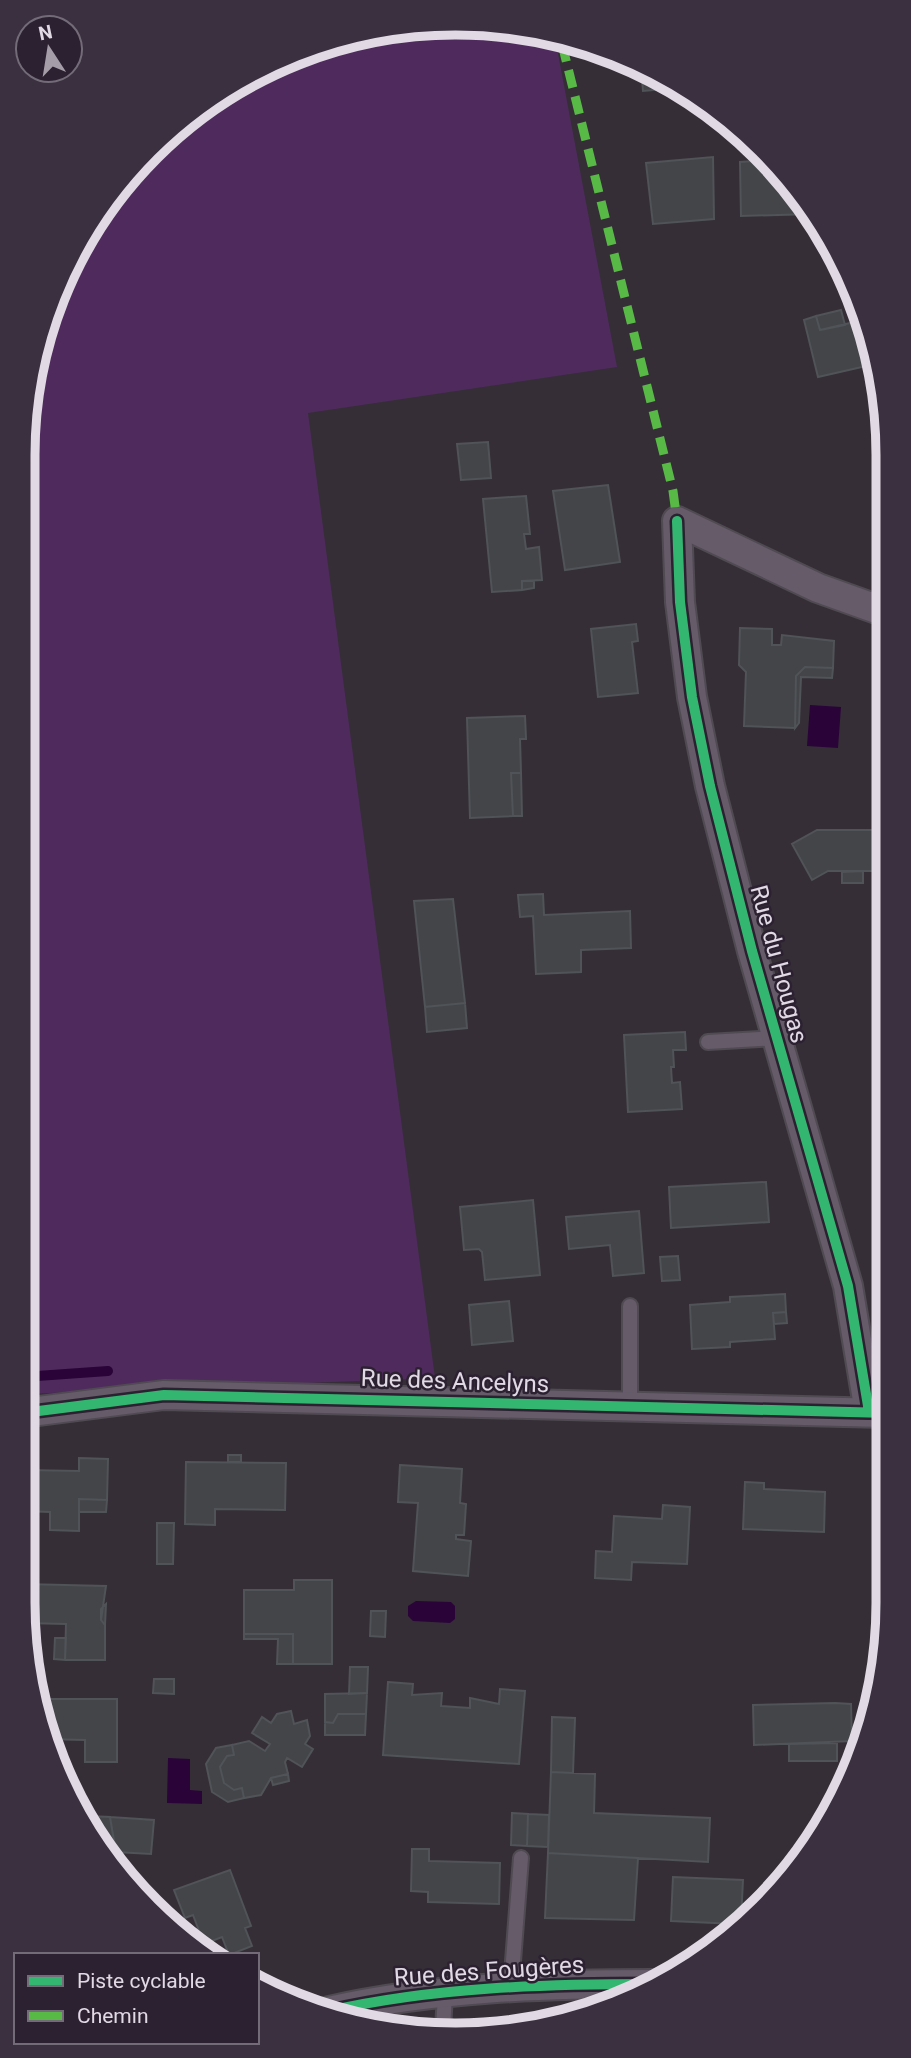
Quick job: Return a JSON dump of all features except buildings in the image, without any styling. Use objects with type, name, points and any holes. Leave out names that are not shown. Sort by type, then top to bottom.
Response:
[{"type":"street","name":"Rue du Hougas","points":[[876,609],[818,587],[677,521],[680,601],[692,697],[714,799],[777,1038],[848,1286],[876,1404]]},
{"type":"street","name":"Rue des Ancelyns","points":[[35,1411],[163,1395],[876,1412]]},
{"type":"street","name":"Rue des Fougères","points":[[343,2008],[375,2001],[512,1987],[631,1984]]},
{"type":"lane","points":[[708,1042],[777,1038]]},
{"type":"lane","points":[[630,1306],[630,1407]]},
{"type":"lane","points":[[512,1987],[521,1858]]},
{"type":"lane","points":[[443,2023],[445,1994]]},
{"type":"shaded area","points":[[456,35],[510,39],[557,47],[617,367],[308,413],[435,1378],[35,1394],[35,456],[43,373],[57,320],[67,295],[91,245],[106,222],[139,178],[158,158],[178,139],[222,106],[245,91],[295,67],[320,57],[373,43]]},
{"type":"shaded area","points":[[810,705],[841,707],[838,748],[807,746]]},
{"type":"shaded area","points":[[416,1601],[451,1602],[455,1606],[455,1619],[450,1623],[413,1621],[408,1616],[408,1606]]},
{"type":"shaded area","points":[[168,1758],[190,1759],[190,1790],[202,1791],[202,1804],[167,1803]]},
{"type":"waterway","points":[[35,1376],[108,1371]]},
{"type":"marked path","points":[[563,49],[673,491],[677,521]]},
{"type":"cycle path","points":[[677,521],[680,602],[692,697],[710,786],[752,951],[848,1286],[869,1412]]},
{"type":"cycle path","points":[[35,1411],[164,1395],[876,1413]]},
{"type":"cycle path","points":[[344,2008],[490,1988],[631,1984]]}]
